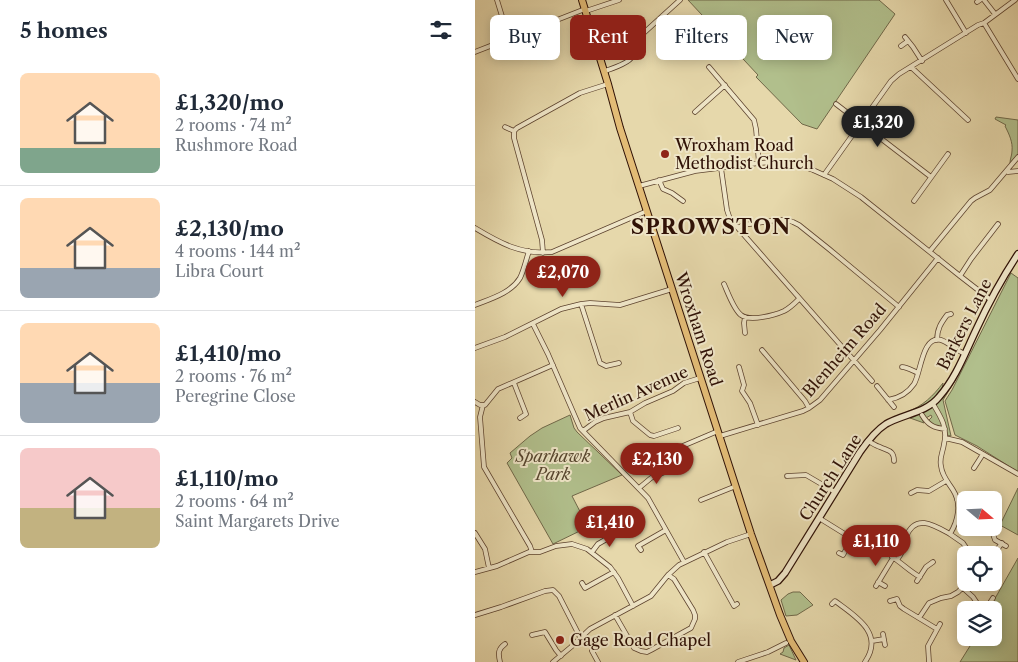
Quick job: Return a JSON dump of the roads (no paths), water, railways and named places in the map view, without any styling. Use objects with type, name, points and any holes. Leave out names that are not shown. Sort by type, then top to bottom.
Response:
[{"type":"main road","name":"Wroxham Road","points":[[582,0],[639,186],[751,534],[784,624],[804,662]]},
{"type":"street","points":[[497,0],[502,15]]},
{"type":"street","points":[[560,20],[619,0]]},
{"type":"street","points":[[605,71],[630,60],[633,54],[632,47],[636,40],[680,0]]},
{"type":"street","points":[[946,0],[966,33]]},
{"type":"street","points":[[824,175],[891,80],[984,23],[1015,0]]},
{"type":"street","points":[[980,1],[995,14]]},
{"type":"street","points":[[984,23],[1018,79]]},
{"type":"street","points":[[905,37],[922,61]]},
{"type":"street","points":[[901,46],[908,41]]},
{"type":"street","points":[[475,52],[490,46]]},
{"type":"street","points":[[709,67],[754,120],[759,163]]},
{"type":"street","points":[[911,67],[968,120]]},
{"type":"street","points":[[543,253],[514,138],[514,131],[575,96],[608,84]]},
{"type":"street","points":[[695,112],[725,85]]},
{"type":"street","points":[[836,104],[931,177]]},
{"type":"street","points":[[505,127],[514,131]]},
{"type":"street","points":[[915,201],[948,154]]},
{"type":"street","points":[[930,251],[971,201],[990,190],[1018,156]]},
{"type":"street","points":[[639,186],[695,171],[759,163],[788,163],[807,168],[850,189],[991,300]]},
{"type":"street","points":[[721,168],[728,215],[872,381]]},
{"type":"street","points":[[1007,171],[1018,171]]},
{"type":"street","points":[[659,180],[663,189],[672,193],[683,202]]},
{"type":"street","points":[[475,228],[500,243],[543,253],[552,252],[647,211]]},
{"type":"street","points":[[738,228],[743,225],[777,220],[793,222],[899,307]]},
{"type":"street","points":[[960,276],[971,258],[998,224]]},
{"type":"street","points":[[475,304],[505,292],[514,286],[521,276],[529,251]]},
{"type":"street","name":"Barkers Lane","points":[[933,404],[948,386],[1000,283],[1018,254]]},
{"type":"street","name":"Blenheim Road","points":[[672,455],[678,448],[809,408],[822,398],[938,258]]},
{"type":"street","points":[[724,284],[736,309],[740,315],[745,317],[776,314],[799,299]]},
{"type":"street","points":[[475,348],[494,342],[533,324],[559,309],[590,303],[620,305],[672,289]]},
{"type":"street","points":[[581,304],[600,363],[606,366],[619,363]]},
{"type":"street","points":[[937,340],[940,324],[947,315],[951,314]]},
{"type":"street","points":[[745,317],[745,333]]},
{"type":"street","points":[[533,324],[553,365],[577,423],[648,498],[685,562]]},
{"type":"street","points":[[889,400],[906,393],[914,384],[923,354],[933,340],[943,341],[965,354]]},
{"type":"street","points":[[762,350],[809,408]]},
{"type":"street","points":[[475,402],[483,405],[487,404],[498,389],[553,365]]},
{"type":"street","points":[[739,367],[744,385],[742,391],[750,403],[758,425]]},
{"type":"street","points":[[902,367],[918,373]]},
{"type":"street","name":"Merlin Avenue","points":[[583,431],[595,422],[630,412],[645,403],[673,391],[684,383],[700,378]]},
{"type":"street","points":[[514,383],[527,413],[520,418]]},
{"type":"street","points":[[877,386],[894,407]]},
{"type":"street","points":[[933,404],[940,414],[945,429],[940,463],[946,482],[953,490],[957,500]]},
{"type":"street","name":"Church Lane","points":[[770,585],[778,581],[785,572],[869,441],[885,425],[933,404]]},
{"type":"street","points":[[483,405],[480,417],[484,468],[531,546],[532,552]]},
{"type":"street","points":[[630,412],[633,421],[653,437],[676,428],[675,435]]},
{"type":"street","points":[[922,415],[927,419],[928,424],[938,429],[945,429]]},
{"type":"street","points":[[945,438],[962,442],[1018,474]]},
{"type":"street","points":[[869,441],[876,446],[891,451],[894,461]]},
{"type":"street","points":[[974,468],[983,454]]},
{"type":"street","points":[[639,488],[651,478],[667,471]]},
{"type":"street","points":[[787,476],[806,475],[835,492]]},
{"type":"street","points":[[911,493],[917,490],[925,492],[946,482]]},
{"type":"street","points":[[701,500],[736,486]]},
{"type":"street","points":[[950,534],[957,516]]},
{"type":"street","points":[[819,518],[869,549]]},
{"type":"street","points":[[885,586],[877,584],[894,558],[903,550],[906,537],[912,528],[917,525],[928,523],[950,534],[965,546]]},
{"type":"street","points":[[592,552],[598,544],[625,531],[621,524]]},
{"type":"street","points":[[639,546],[666,530]]},
{"type":"street","points":[[475,532],[485,549],[489,568]]},
{"type":"street","points":[[553,662],[580,637],[597,625],[651,596],[668,574],[679,564],[727,542],[751,534]]},
{"type":"street","points":[[994,536],[995,540],[1004,544],[1002,546]]},
{"type":"street","points":[[841,555],[853,539]]},
{"type":"street","points":[[635,541],[641,550]]},
{"type":"street","points":[[475,572],[532,552],[540,552],[556,546],[566,544],[580,546],[604,561],[614,572],[633,606]]},
{"type":"street","points":[[704,552],[734,606],[737,604]]},
{"type":"street","points":[[894,558],[904,564],[909,571],[920,577]]},
{"type":"street","points":[[917,581],[926,567],[933,562]]},
{"type":"street","points":[[582,583],[585,588],[614,572]]},
{"type":"street","points":[[615,615],[634,648],[641,652],[651,650],[691,628],[695,621],[693,610],[674,580],[668,574]]},
{"type":"street","points":[[475,615],[553,590],[559,596],[580,637]]},
{"type":"street","points":[[919,618],[929,603],[951,596],[958,591]]},
{"type":"street","points":[[966,591],[976,601]]},
{"type":"street","points":[[890,601],[897,599],[901,606],[937,629]]},
{"type":"street","points":[[835,601],[863,623],[872,641],[865,662]]},
{"type":"street","points":[[695,621],[699,623]]},
{"type":"street","points":[[929,662],[928,646],[940,624]]},
{"type":"street","points":[[531,635],[546,630],[561,656]]},
{"type":"street","points":[[872,641],[884,637],[885,645]]},
{"type":"street","points":[[738,662],[779,649],[786,643]]},
{"type":"street","points":[[500,662],[499,650],[505,644]]},
{"type":"street","points":[[494,648],[499,650]]},
{"type":"street","points":[[592,651],[597,659]]},
{"type":"street","points":[[639,657],[641,652]]},
{"type":"place","name":"Wroxham Road Methodist Church","points":[[665,154]]},
{"type":"place","name":"Gage Road Chapel","points":[[560,640]]},
{"type":"district","name":"SPROWSTON","points":[[711,227]]},
{"type":"park label","name":"Sparhawk Park","points":[[553,465]]}]
